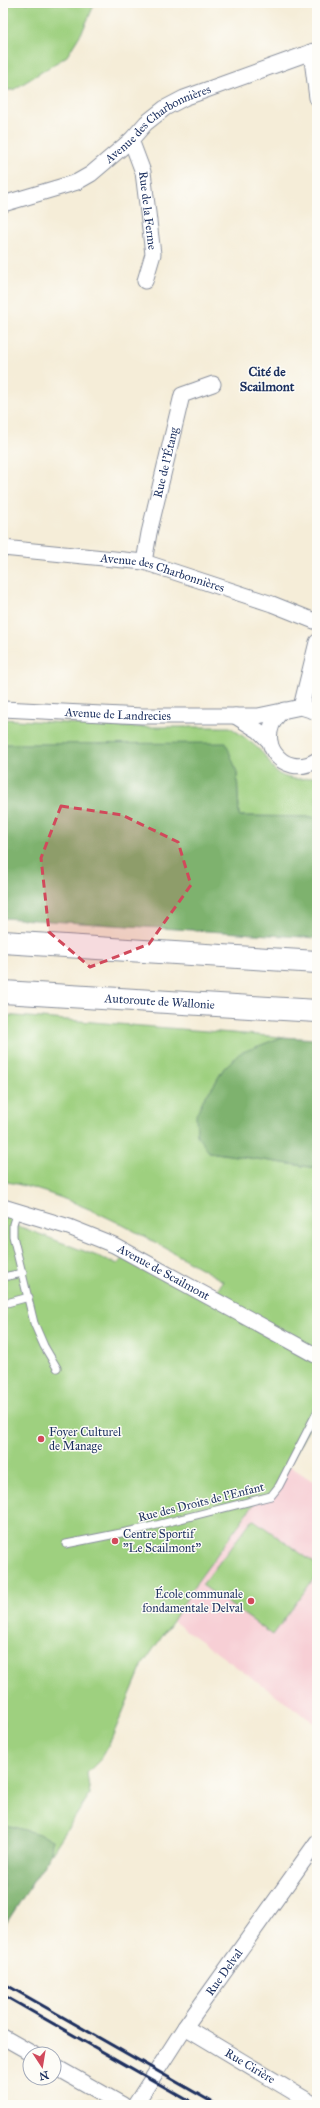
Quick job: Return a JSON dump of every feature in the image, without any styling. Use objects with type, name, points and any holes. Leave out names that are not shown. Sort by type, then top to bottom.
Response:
[{"type":"highway","points":[[3,942],[317,962]]},
{"type":"highway","name":"Autoroute de Wallonie","points":[[3,992],[317,1011]]},
{"type":"street","points":[[314,51],[317,98]]},
{"type":"street","name":"Avenue des Charbonnières","points":[[3,204],[77,182],[91,174],[131,140],[146,123],[165,108],[184,98],[314,51]]},
{"type":"street","name":"Rue de la Ferme","points":[[131,140],[143,172],[153,254],[145,281]]},
{"type":"street","name":"Rue de l'Étang","points":[[144,562],[148,533],[182,395],[213,384]]},
{"type":"street","name":"Avenue des Charbonnières","points":[[3,548],[144,562],[272,604],[317,622]]},
{"type":"street","points":[[297,707],[317,642]]},
{"type":"street","points":[[270,742],[269,733],[272,724],[284,710],[297,707],[316,712]]},
{"type":"street","name":"Avenue de Landrecies","points":[[3,709],[142,716],[234,716],[265,715],[297,707]]},
{"type":"street","points":[[234,716],[259,730],[270,742],[276,755],[288,764],[297,766],[307,765],[317,760]]},
{"type":"street","name":"Avenue de Scailmont","points":[[10,1209],[69,1227],[114,1245],[317,1356]]},
{"type":"street","name":"Rue Delval","points":[[135,2105],[185,2027],[317,1842]]},
{"type":"street","name":"Rue Cirière","points":[[185,2027],[315,2105]]},
{"type":"street","points":[[3,2037],[22,2048]]},
{"type":"street","points":[[62,2071],[123,2105]]},
{"type":"lane","points":[[10,1209],[13,1224],[13,1236],[29,1297],[34,1323],[56,1368]]},
{"type":"lane","points":[[3,1277],[23,1273]]},
{"type":"lane","points":[[3,1304],[29,1297]]},
{"type":"lane","name":"Rue des Droits de l'Enfant","points":[[66,1544],[141,1529],[271,1496],[280,1486],[317,1412]]},
{"type":"highlighted area","points":[[61,806],[122,815],[178,842],[191,885],[149,944],[90,967],[49,932],[41,858]]},
{"type":"shaded area","name":"École communale fondamentale Delval","points":[[290,1466],[317,1484],[317,1725],[173,1621],[197,1582],[256,1501]]},
{"type":"green space","points":[[3,3],[95,3],[83,30],[67,56],[13,90],[3,90]]},
{"type":"green space","points":[[3,719],[125,727],[230,727],[258,749],[279,774],[293,779],[308,778],[317,775],[317,817],[239,816],[237,772],[3,744]]},
{"type":"green space","points":[[226,743],[237,772],[239,816],[317,817],[317,938],[3,918],[3,744]]},
{"type":"green space","name":"Centre Sportif \"Le Scailmont\"","points":[[3,1015],[282,1037],[264,1044],[224,1068],[203,1100],[209,1152],[317,1168],[317,1412],[274,1494],[256,1501],[197,1582],[173,1621],[143,1664],[111,1740],[99,1761],[87,1773],[90,1794],[3,1928],[3,1207],[17,1210],[13,1224],[118,1264],[127,1252],[213,1298],[223,1281],[144,1236],[89,1209],[33,1188],[3,1181]]},
{"type":"green space","points":[[282,1037],[317,1039],[317,1168],[209,1152],[197,1136],[196,1115],[203,1100],[224,1068],[240,1053]]},
{"type":"green space","points":[[254,1520],[317,1565],[317,1574],[273,1635],[202,1585],[251,1521]]},
{"type":"green space","points":[[3,1824],[39,1834],[52,1840],[51,1854],[3,1928]]},
{"type":"green space","points":[[158,2099],[170,2105],[144,2105]]},
{"type":"railway","points":[[3,1983],[217,2105]]},
{"type":"railway","points":[[3,1995],[196,2105]]},
{"type":"place","name":"Foyer Culturel de Manage","points":[[41,1439]]},
{"type":"place","name":"Centre Sportif \"Le Scailmont\"","points":[[115,1541]]},
{"type":"place","name":"École communale fondamentale Delval","points":[[251,1601]]},
{"type":"district","name":"Cité de Scailmont","points":[[267,380]]}]
